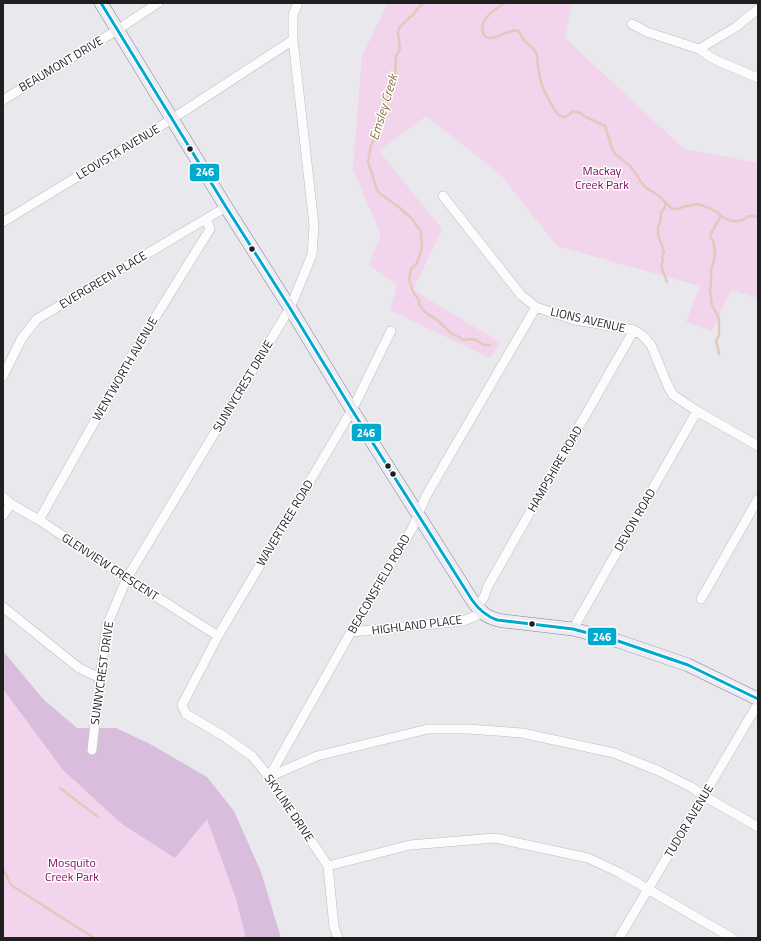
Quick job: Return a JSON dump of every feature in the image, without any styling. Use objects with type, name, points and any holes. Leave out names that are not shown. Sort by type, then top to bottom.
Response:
[{"type":"street","points":[[101,3],[352,410],[479,610],[493,619],[503,622],[573,630],[618,641],[688,665],[758,699]]},
{"type":"street","name":"BEAUMONT DRIVE","points":[[3,100],[158,3]]},
{"type":"street","name":"SUNNYCREST DRIVE","points":[[92,750],[107,625],[126,578],[290,308],[312,255],[314,226],[293,40],[293,15],[298,3]]},
{"type":"street","points":[[699,49],[736,27],[758,9]]},
{"type":"street","points":[[632,24],[647,32],[699,49],[718,61],[758,78]]},
{"type":"street","name":"LEOVISTA AVENUE","points":[[3,222],[172,119],[293,40]]},
{"type":"street","name":"LIONS AVENUE","points":[[443,196],[521,295],[536,307],[575,320],[634,330],[642,335],[650,345],[673,395],[697,411],[758,446]]},
{"type":"street","name":"EVERGREEN PLACE","points":[[3,376],[22,338],[37,319],[226,207]]},
{"type":"street","name":"WENTWORTH AVENUE","points":[[39,520],[135,350],[210,229],[206,219]]},
{"type":"street","name":"BEACONSFIELD ROAD","points":[[269,777],[351,632],[413,527],[426,496],[536,307]]},
{"type":"street","name":"HAMPSHIRE ROAD","points":[[479,610],[488,586],[634,330]]},
{"type":"street","name":"WAVERTREE ROAD","points":[[186,714],[182,705],[218,636],[352,410],[391,331]]},
{"type":"street","name":"DEVON ROAD","points":[[573,630],[697,411]]},
{"type":"street","name":"GLENVIEW CRESCENT","points":[[3,498],[218,636]]},
{"type":"street","points":[[701,599],[758,499]]},
{"type":"street","points":[[3,516],[11,504]]},
{"type":"street","points":[[3,607],[79,668],[100,678]]},
{"type":"street","name":"HIGHLAND PLACE","points":[[351,632],[463,621],[473,617],[479,610]]},
{"type":"street","name":"TUDOR AVENUE","points":[[619,938],[758,704]]},
{"type":"street","name":"SKYLINE DRIVE","points":[[186,714],[222,735],[252,756],[269,777],[328,866],[334,927],[338,938]]},
{"type":"street","points":[[269,777],[317,756],[428,729],[468,729],[522,733],[614,753],[659,771],[758,827]]},
{"type":"street","points":[[328,866],[410,845],[495,838],[588,858],[620,873],[732,938]]},
{"type":"green space","name":"Mackay Creek Park","points":[[388,3],[572,3],[565,38],[684,149],[758,163],[758,298],[731,290],[712,331],[686,322],[700,286],[557,246],[501,175],[426,116],[379,151],[442,229],[413,290],[501,343],[490,358],[390,310],[397,285],[369,265],[381,235],[353,169],[362,56]]},
{"type":"green space","name":"Mosquito Creek Park","points":[[3,651],[44,700],[77,728],[116,728],[150,744],[207,777],[234,811],[261,872],[281,938],[3,938]]},
{"type":"green space","name":"Mosquito Creek Park","points":[[3,689],[63,770],[122,824],[175,858],[207,819],[236,899],[246,938],[3,938]]},
{"type":"waterway","name":"Emsley Creek","points":[[423,3],[399,28],[400,49],[396,56],[395,76],[379,117],[379,123],[376,127],[374,139],[371,145],[368,163],[379,193],[400,208],[412,219],[420,230],[422,248],[417,263],[411,269],[409,279],[413,292],[419,300],[419,304],[425,312],[437,320],[451,333],[464,340],[476,340],[484,345],[490,345]]},
{"type":"waterway","points":[[506,3],[493,11],[486,18],[482,27],[483,34],[486,37],[494,38],[514,30],[518,31],[536,53],[542,85],[550,103],[560,116],[568,116],[573,111],[605,126],[615,154],[630,166],[645,187],[659,196],[672,209],[698,204],[717,212],[721,216],[731,221],[743,220],[748,216],[758,217]]},
{"type":"waterway","points":[[666,203],[661,212],[658,235],[664,252],[661,266],[667,282]]},
{"type":"waterway","points":[[719,354],[716,341],[719,335],[719,321],[712,305],[710,290],[711,271],[715,254],[714,244],[710,235],[721,216]]},
{"type":"waterway","points":[[60,788],[98,817]]},
{"type":"waterway","points":[[3,869],[11,885],[94,938]]},
{"type":"transit line","name":"246","points":[[101,3],[352,410],[477,607],[489,617],[497,620],[573,629],[618,641],[688,665],[758,699]]}]
